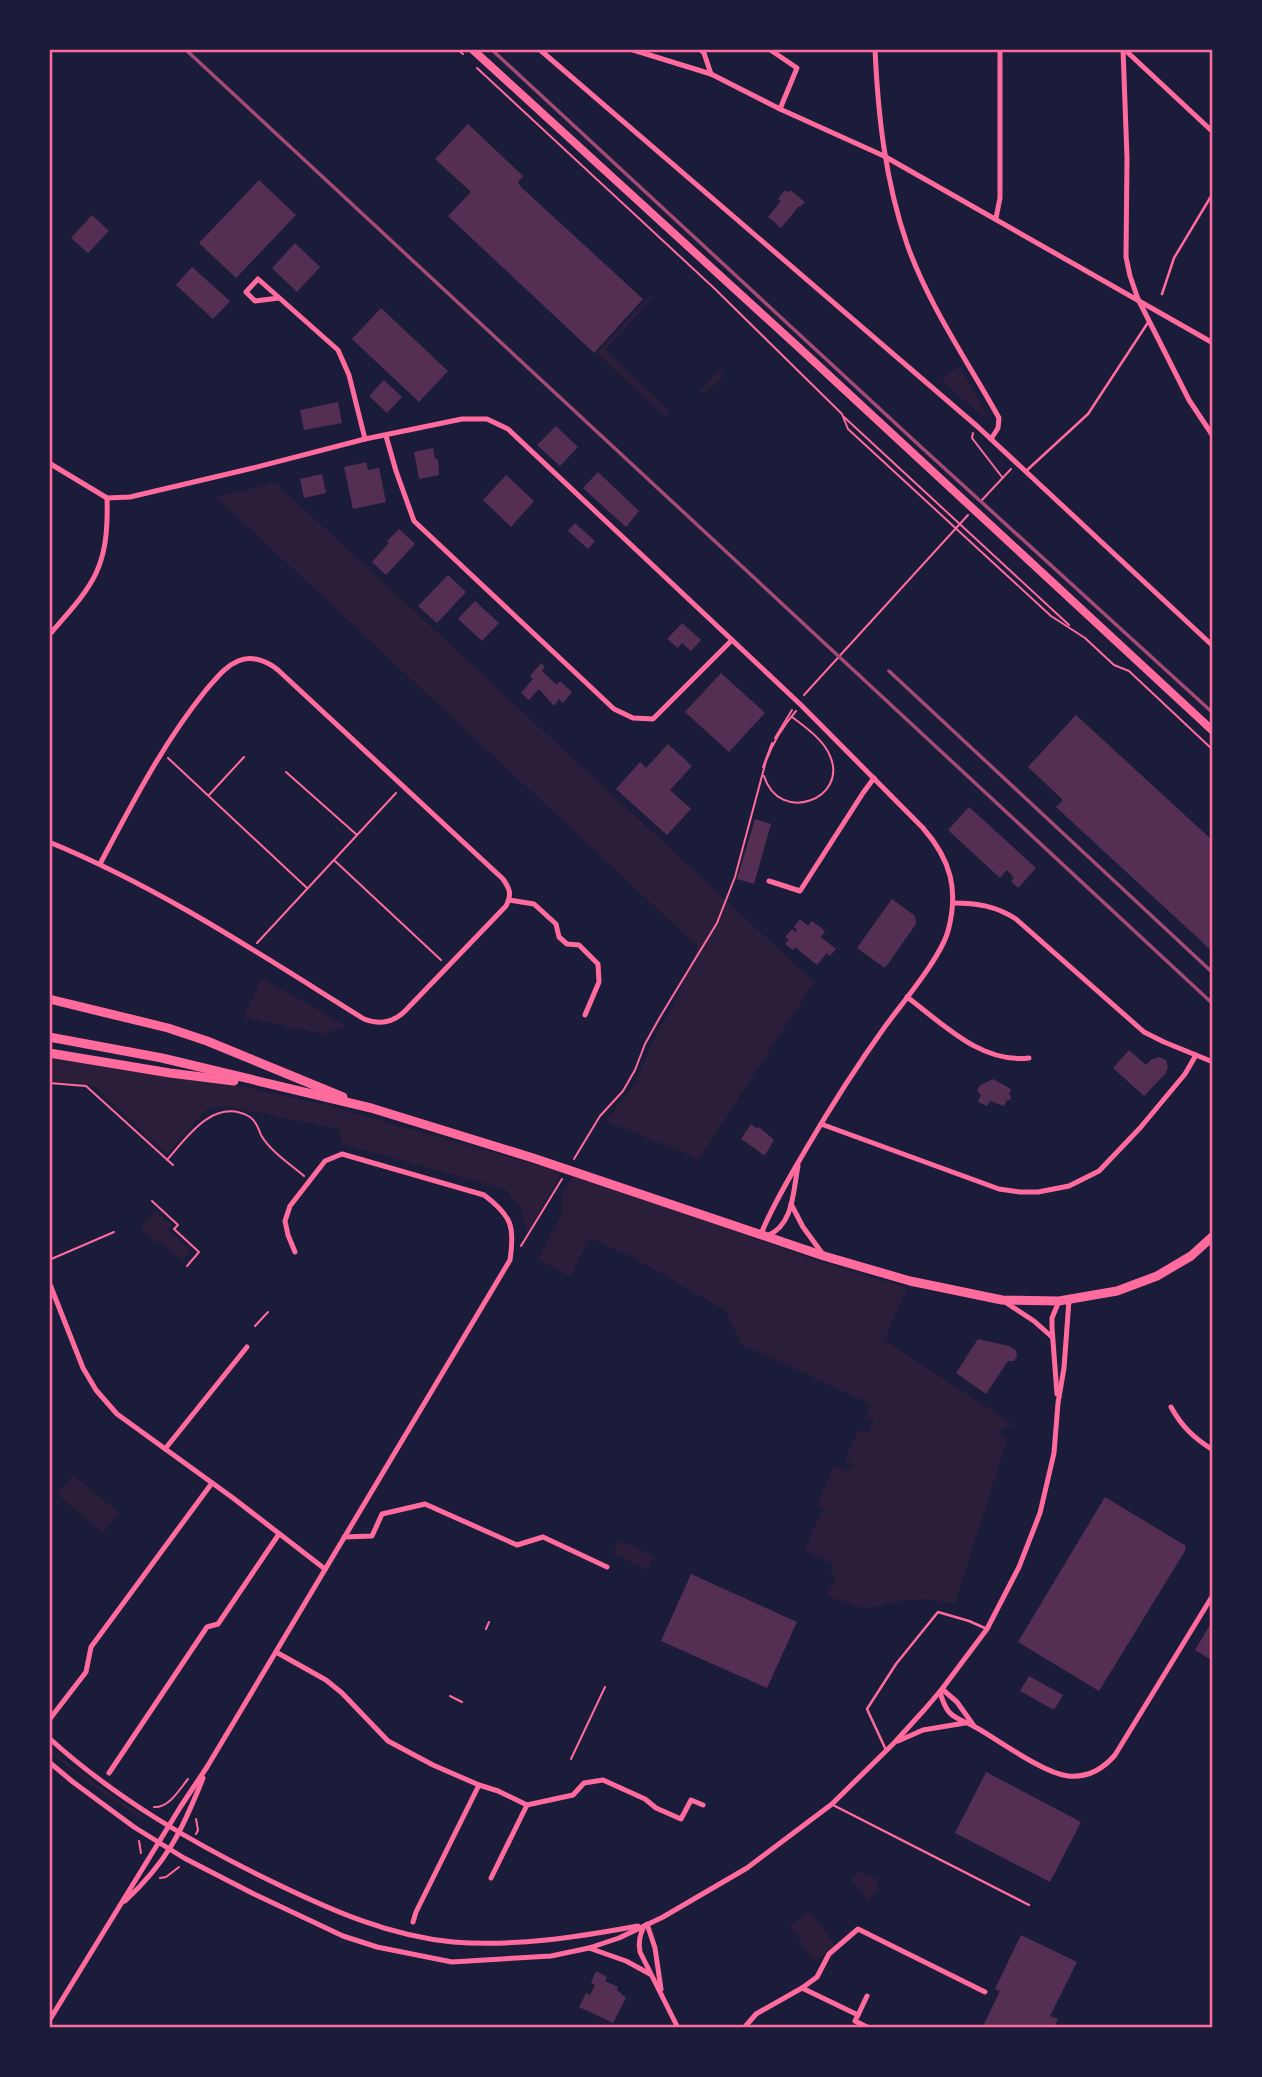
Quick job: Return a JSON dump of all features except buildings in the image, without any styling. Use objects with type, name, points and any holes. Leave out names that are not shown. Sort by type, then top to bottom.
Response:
[{"type":"main road","points":[[472,49],[1213,731]]},
{"type":"main road","points":[[49,999],[169,1028],[371,1108]]},
{"type":"main road","points":[[49,1037],[162,1058],[371,1108],[533,1157],[824,1256],[911,1281],[1002,1300],[1064,1300],[1117,1291],[1157,1276],[1191,1256],[1213,1236]]},
{"type":"main road","points":[[49,1053],[170,1073],[271,1085]]},
{"type":"street","points":[[539,49],[978,427],[1213,646]]},
{"type":"street","points":[[630,49],[711,74],[779,109],[884,156],[1213,343]]},
{"type":"street","points":[[700,49],[711,74]]},
{"type":"street","points":[[769,49],[797,68],[779,109]]},
{"type":"street","points":[[875,49],[884,156],[907,244],[930,296],[999,418],[998,428],[991,439]]},
{"type":"street","points":[[996,218],[1000,198],[1000,49]]},
{"type":"street","points":[[1124,49],[1213,132]]},
{"type":"street","points":[[1124,49],[1126,257],[1130,276],[1138,299],[1189,400],[1213,436]]},
{"type":"street","points":[[279,298],[255,301],[246,292],[258,279],[338,351],[344,362],[365,439]]},
{"type":"street","points":[[49,463],[107,498],[130,497],[365,439],[462,419],[487,419],[508,429],[802,705],[937,844],[950,873],[953,903],[947,935],[940,950],[883,1028],[821,1124],[769,1214],[764,1235]]},
{"type":"street","points":[[386,436],[414,522],[614,709],[633,718],[653,719],[732,640]]},
{"type":"street","points":[[49,635],[88,590],[98,572],[105,548],[107,498]]},
{"type":"street","points":[[49,842],[100,864],[177,905],[374,1023],[396,1020],[506,906],[511,894],[503,879],[278,670],[263,661],[250,659],[240,660],[220,673],[197,701],[162,752],[100,864]]},
{"type":"street","points":[[769,881],[800,891],[874,778]]},
{"type":"street","points":[[509,900],[534,904],[556,924],[559,937],[567,944],[579,945],[598,964],[599,982],[585,1015]]},
{"type":"street","points":[[953,903],[992,907],[1016,919],[1144,1032],[1213,1062]]},
{"type":"street","points":[[907,997],[969,1043],[1009,1058],[1029,1058]]},
{"type":"street","points":[[821,1124],[999,1189],[1038,1192],[1069,1186],[1099,1171],[1140,1128],[1185,1074],[1196,1055]]},
{"type":"street","points":[[49,2021],[207,1767],[510,1260],[513,1237],[508,1220],[498,1205],[484,1195],[342,1154],[325,1161],[287,1213],[285,1221],[295,1252]]},
{"type":"street","points":[[764,1235],[782,1228],[791,1204],[798,1163]]},
{"type":"street","points":[[791,1204],[803,1227],[824,1256]]},
{"type":"street","points":[[49,1282],[83,1368],[96,1390],[117,1415],[325,1569]]},
{"type":"street","points":[[1002,1300],[1034,1321],[1052,1337]]},
{"type":"street","points":[[1058,1403],[1052,1318],[1064,1300]]},
{"type":"street","points":[[49,1762],[72,1782],[158,1843],[252,1894],[343,1936],[407,1954],[452,1962],[551,1956],[611,1942],[747,1868],[832,1804],[895,1742],[941,1690],[987,1629],[1019,1567],[1040,1513],[1054,1453],[1064,1368],[1064,1300]]},
{"type":"street","points":[[165,1449],[247,1347]]},
{"type":"street","points":[[1171,1407],[1184,1428],[1213,1450]]},
{"type":"street","points":[[49,1720],[86,1672],[92,1647],[212,1483]]},
{"type":"street","points":[[344,1537],[372,1536],[382,1514],[425,1504],[517,1545],[543,1537],[607,1567]]},
{"type":"street","points":[[109,1773],[207,1627],[218,1624],[279,1534]]},
{"type":"street","points":[[941,1690],[942,1700],[949,1713],[1048,1770],[1078,1777],[1101,1769],[1115,1755],[1213,1595]]},
{"type":"street","points":[[275,1652],[326,1679],[388,1741],[433,1765],[527,1805],[573,1795],[584,1783],[603,1780],[681,1819],[691,1800],[703,1805]]},
{"type":"street","points":[[941,1690],[957,1702],[974,1726]]},
{"type":"street","points":[[895,1742],[923,1730],[965,1723]]},
{"type":"street","points":[[49,1738],[107,1786],[192,1841],[270,1881],[355,1919],[453,1942],[520,1942],[646,1925]]},
{"type":"street","points":[[120,1906],[144,1884],[170,1850],[180,1833],[207,1767]]},
{"type":"street","points":[[412,1922],[479,1786]]},
{"type":"street","points":[[491,1878],[527,1805]]},
{"type":"street","points":[[646,1925],[640,1935],[639,1944],[650,1974],[662,1992],[678,2028]]},
{"type":"street","points":[[646,1925],[654,1948],[662,1992]]},
{"type":"street","points":[[744,2028],[756,2014],[817,1977],[830,1954],[858,1929],[985,1992]]},
{"type":"street","points":[[589,1948],[626,1961],[650,1974]]},
{"type":"street","points":[[802,1987],[858,2015]]},
{"type":"street","points":[[867,1996],[855,2021],[869,2028]]},
{"type":"lane","points":[[1162,294],[1174,258],[1213,192]]},
{"type":"lane","points":[[1025,472],[1088,414],[1149,320]]},
{"type":"lane","points":[[887,1750],[867,1709],[896,1664],[938,1612],[987,1629]]},
{"type":"lane","points":[[832,1804],[1029,1905]]},
{"type":"path","points":[[457,49],[467,58]]},
{"type":"path","points":[[477,68],[715,289],[853,425],[1072,628]]},
{"type":"path","points":[[842,414],[848,429],[1051,616],[1086,638],[1114,665],[1129,671],[1213,750]]},
{"type":"path","points":[[978,427],[972,438],[1002,479],[1016,463]]},
{"type":"path","points":[[571,1164],[600,1116],[622,1091],[635,1070],[660,1017],[717,923],[734,877],[766,761],[773,744],[792,716],[830,755],[833,770],[829,785],[818,797],[804,803],[781,799],[769,788],[763,773],[763,765],[783,722],[849,643],[959,524]]},
{"type":"path","points":[[162,752],[307,888]]},
{"type":"path","points":[[208,795],[244,757]]},
{"type":"path","points":[[286,772],[358,836]]},
{"type":"path","points":[[251,948],[402,787]]},
{"type":"path","points":[[334,860],[448,967]]},
{"type":"path","points":[[49,1083],[86,1086],[173,1165]]},
{"type":"path","points":[[167,1160],[200,1122],[216,1114],[233,1112],[249,1117],[270,1146],[309,1181]]},
{"type":"path","points":[[530,1234],[565,1174]]},
{"type":"path","points":[[152,1201],[178,1225],[174,1229],[199,1252],[187,1266]]},
{"type":"path","points":[[49,1260],[114,1232]]},
{"type":"path","points":[[255,1326],[268,1312]]},
{"type":"path","points":[[486,1629],[489,1622]]},
{"type":"path","points":[[571,1759],[605,1687]]},
{"type":"path","points":[[450,1696],[462,1702]]},
{"type":"path","points":[[155,1806],[159,1808],[171,1800]]},
{"type":"path","points":[[192,1841],[198,1830],[195,1815]]},
{"type":"path","points":[[136,1838],[141,1848],[141,1857]]},
{"type":"path","points":[[166,1877],[179,1868],[184,1858]]},
{"type":"shaded area","points":[[651,294],[653,297],[605,350],[669,410],[675,404],[665,417],[597,353]]},
{"type":"shaded area","points":[[959,366],[988,418],[987,420],[941,380]]},
{"type":"shaded area","points":[[720,369],[723,370],[724,376],[704,394],[700,390]]},
{"type":"shaded area","points":[[276,483],[814,982],[699,1159],[606,1121],[635,1083],[698,947],[216,497]]},
{"type":"shaded area","points":[[262,978],[346,1026],[324,1034],[243,1017]]},
{"type":"shaded area","points":[[49,1056],[221,1082],[322,1104],[562,1172],[527,1233],[520,1206],[505,1189],[342,1144],[339,1129],[225,1106],[207,1109],[167,1154],[95,1087],[49,1082]]},
{"type":"shaded area","points":[[573,1174],[821,1262],[907,1288],[884,1340],[1014,1425],[997,1431],[1007,1440],[955,1604],[929,1599],[900,1601],[865,1609],[827,1596],[836,1577],[830,1574],[834,1564],[804,1550],[824,1508],[817,1505],[834,1465],[848,1471],[852,1464],[844,1461],[859,1430],[868,1433],[873,1420],[865,1417],[870,1404],[741,1344],[726,1311],[631,1256],[590,1238],[570,1277],[538,1259],[562,1213],[562,1194]]},
{"type":"shaded area","points":[[155,1211],[172,1225],[168,1230],[191,1250],[182,1261],[160,1241],[157,1243],[140,1228]]},
{"type":"shaded area","points":[[73,1475],[119,1513],[103,1533],[57,1494]]},
{"type":"shaded area","points":[[619,1540],[654,1556],[647,1570],[613,1554]]},
{"type":"shaded area","points":[[49,1748],[143,1816],[141,1819],[49,1752]]},
{"type":"shaded area","points":[[859,1871],[877,1879],[878,1891],[868,1901],[851,1879]]},
{"type":"shaded area","points":[[809,1911],[835,1945],[814,1962],[790,1926]]},
{"type":"railway","points":[[185,49],[1213,1004]]},
{"type":"railway","points":[[491,49],[1213,713]]},
{"type":"railway","points":[[889,671],[1213,973]]}]
